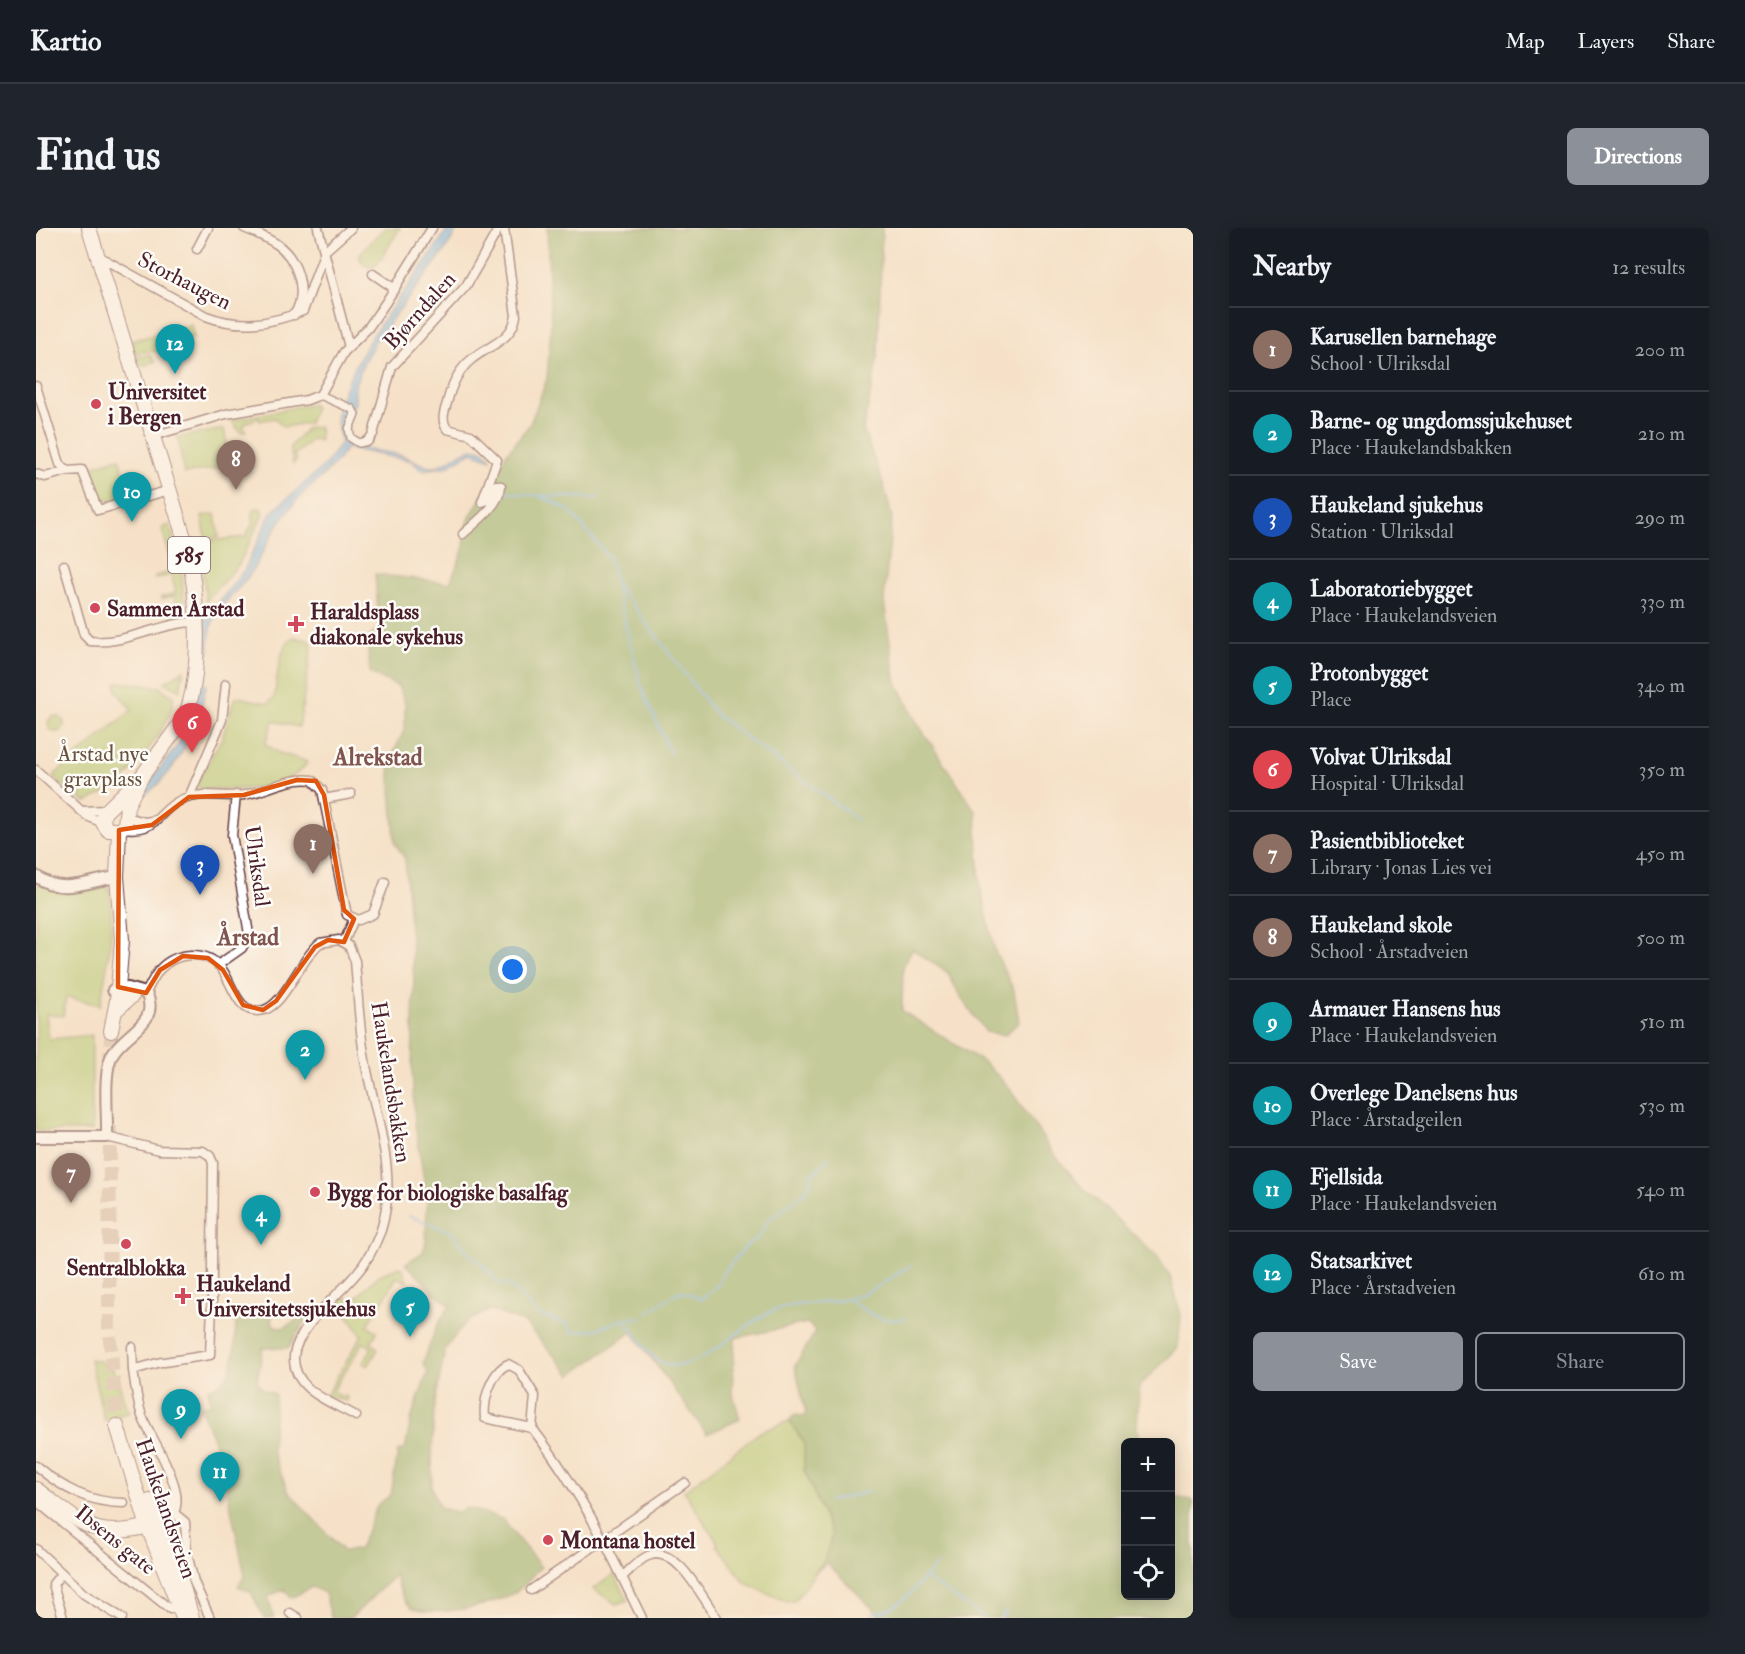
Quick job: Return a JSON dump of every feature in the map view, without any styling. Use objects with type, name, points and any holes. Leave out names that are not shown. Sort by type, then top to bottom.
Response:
[{"type":"main road","name":"585","points":[[89,228],[191,565],[196,622],[196,659],[186,713],[142,776],[134,780],[115,819]]},
{"type":"main road","points":[[115,819],[122,929],[116,996],[139,994]]},
{"type":"main road","name":"Haukelandsveien","points":[[120,1425],[151,1517],[174,1570],[180,1577],[192,1618]]},
{"type":"main road","name":"Ibsens gate","points":[[36,1489],[92,1529],[116,1533],[151,1517]]},
{"type":"main road","name":"Ibsens gate","points":[[69,1512],[116,1524],[151,1517]]},
{"type":"main road","name":"Haukelandsveien","points":[[151,1517],[155,1545],[178,1610]]},
{"type":"main road","points":[[116,1533],[155,1545]]},
{"type":"main road","name":"Haukelandsveien","points":[[174,1570],[178,1610]]},
{"type":"street","name":"Storhaugen","points":[[197,249],[208,228]]},
{"type":"street","points":[[244,228],[274,242],[294,264],[301,290],[298,308],[293,315]]},
{"type":"street","points":[[318,228],[349,347]]},
{"type":"street","points":[[293,315],[304,309],[313,278],[325,251],[351,228]]},
{"type":"street","points":[[153,436],[226,414],[307,400],[320,394],[349,347],[368,328],[432,228]]},
{"type":"street","name":"Bjørndalen","points":[[320,394],[352,409],[355,414],[349,429],[351,438],[359,443],[368,441],[373,434],[392,367],[466,286],[499,228]]},
{"type":"street","points":[[463,534],[495,502],[500,493],[501,486],[496,485],[488,500],[482,502],[497,460],[471,435],[447,429],[443,417],[451,387],[461,370],[473,358],[507,335],[514,325],[516,316],[504,228]]},
{"type":"street","name":"Storhaugen","points":[[97,255],[206,316],[224,322],[260,324],[293,315]]},
{"type":"street","points":[[373,274],[394,289]]},
{"type":"street","points":[[36,386],[40,391],[60,464],[67,471]]},
{"type":"street","points":[[36,474],[45,477],[67,471],[82,470],[98,510],[170,490]]},
{"type":"street","points":[[64,565],[84,635],[90,641],[116,639],[165,626],[196,622]]},
{"type":"street","points":[[36,770],[82,811],[147,828],[178,801],[189,797],[222,720],[226,684]]},
{"type":"street","name":"Ulriksdal","points":[[189,797],[236,795],[306,779],[319,784],[324,799]]},
{"type":"street","points":[[351,794],[324,799],[342,900],[347,915],[354,919],[366,918],[373,914],[385,882]]},
{"type":"street","name":"Ulriksdal","points":[[218,965],[242,948],[249,934],[232,835],[236,795]]},
{"type":"street","points":[[36,876],[50,884],[63,887],[117,877]]},
{"type":"street","points":[[139,994],[160,970],[177,958],[198,955],[218,965],[243,1005],[250,1009],[263,1010],[276,1001],[315,947],[328,940],[344,942],[354,919]]},
{"type":"street","name":"Haukelandsbakken","points":[[344,942],[351,950],[355,961],[365,1059],[387,1159],[387,1197],[380,1231],[366,1261],[312,1322],[299,1341],[294,1357],[296,1370],[306,1386],[356,1416]]},
{"type":"street","points":[[107,1137],[110,1061],[122,1042],[148,1017],[150,1008],[136,989],[116,996]]},
{"type":"street","points":[[36,1137],[107,1137],[146,1147],[208,1153],[213,1163],[210,1355],[163,1362],[133,1370]]},
{"type":"street","name":"Haukelandsveien","points":[[132,1347],[133,1370],[142,1417],[172,1475],[176,1497],[174,1513],[170,1519],[151,1517]]},
{"type":"street","points":[[532,1428],[536,1399],[533,1390],[516,1366],[506,1365],[491,1386],[485,1403],[485,1418],[532,1428],[558,1463],[604,1539],[642,1618]]},
{"type":"street","points":[[36,1466],[50,1478],[81,1496],[108,1503],[124,1503]]},
{"type":"street","points":[[531,1590],[685,1483]]},
{"type":"street","name":"Haukelandsveien","points":[[151,1517],[176,1497]]},
{"type":"street","name":"Haukelandsveien","points":[[151,1517],[167,1508],[176,1497]]},
{"type":"street","name":"Ibsens gate","points":[[36,1501],[178,1610]]},
{"type":"street","name":"Haukelandsveien","points":[[174,1513],[185,1522],[187,1553],[194,1582],[210,1618]]},
{"type":"street","points":[[36,1549],[60,1575],[84,1594],[122,1618]]},
{"type":"street","points":[[622,1577],[651,1554],[670,1557],[684,1571],[717,1618]]},
{"type":"street","points":[[60,1575],[53,1584],[63,1618]]},
{"type":"street","points":[[292,1618],[291,1612],[298,1618]]},
{"type":"highlighted area","points":[[297,780],[316,781],[324,795],[344,910],[354,919],[350,931],[344,942],[328,940],[315,947],[276,1001],[263,1010],[243,1005],[223,970],[208,958],[183,956],[160,970],[146,993],[118,987],[119,830],[152,825],[189,797],[244,795]]},
{"type":"green space","points":[[384,228],[400,228],[377,265],[370,268],[362,263],[359,255]]},
{"type":"green space","points":[[547,228],[882,228],[878,357],[863,430],[883,483],[892,517],[884,601],[895,678],[916,721],[976,812],[980,886],[995,951],[1014,991],[1019,1022],[1005,1035],[986,1032],[961,998],[948,973],[912,949],[903,967],[902,1011],[985,1063],[1007,1085],[1053,1153],[1080,1185],[1157,1256],[1170,1276],[1181,1315],[1178,1348],[1139,1386],[1137,1429],[1140,1438],[1121,1438],[1121,1600],[1175,1600],[1175,1498],[1193,1500],[1193,1618],[882,1618],[827,1563],[813,1574],[824,1561],[832,1535],[804,1469],[804,1442],[789,1421],[794,1415],[805,1416],[806,1413],[795,1366],[816,1331],[807,1323],[735,1338],[732,1391],[740,1419],[707,1434],[632,1332],[571,1375],[524,1322],[490,1310],[466,1322],[445,1349],[434,1408],[432,1488],[440,1508],[457,1512],[468,1508],[502,1519],[541,1567],[522,1587],[500,1599],[468,1608],[436,1611],[412,1608],[403,1597],[395,1575],[351,1618],[331,1618],[325,1593],[312,1587],[291,1598],[284,1589],[268,1597],[274,1618],[264,1618],[251,1592],[238,1586],[245,1576],[220,1456],[200,1407],[211,1403],[208,1389],[218,1385],[230,1370],[233,1361],[236,1320],[255,1312],[271,1313],[273,1325],[283,1328],[311,1312],[288,1348],[263,1348],[257,1381],[262,1389],[275,1394],[272,1451],[288,1491],[344,1552],[359,1549],[378,1504],[391,1495],[398,1451],[405,1449],[412,1416],[428,1372],[423,1363],[436,1328],[450,1305],[436,1295],[405,1264],[423,1252],[426,1242],[427,1199],[415,1124],[412,1070],[414,980],[405,859],[395,843],[389,763],[405,728],[405,703],[398,686],[370,673],[367,640],[379,627],[375,574],[450,583],[464,548],[466,526],[471,515],[507,453],[530,424],[547,379],[551,327]]},
{"type":"green space","points":[[191,325],[194,337],[177,342],[181,361],[172,362],[170,355],[164,356],[156,351],[135,353],[131,341]]},
{"type":"green space","points":[[150,355],[155,362],[139,367],[136,357]]},
{"type":"green space","points":[[312,404],[315,407],[309,423],[283,427],[275,418],[260,421],[259,418],[247,422],[243,427],[246,432],[240,432],[231,420]]},
{"type":"green space","points":[[319,427],[320,440],[317,441],[314,438],[294,455],[297,459],[293,464],[290,447],[307,428]]},
{"type":"green space","points":[[224,429],[231,466],[184,474],[178,437]]},
{"type":"green space","points":[[119,458],[131,494],[104,502],[97,495],[89,468]]},
{"type":"green space","points":[[261,508],[263,514],[239,564],[206,601],[200,545],[208,541],[245,537],[253,523],[253,509]]},
{"type":"green space","points":[[215,514],[219,537],[206,539],[202,516]]},
{"type":"green space","points":[[170,525],[182,575],[185,613],[183,619],[174,621],[174,617],[179,615],[174,596],[162,599],[161,597],[176,593],[171,575],[155,579],[155,576],[173,571],[162,528]]},
{"type":"green space","points":[[293,637],[310,641],[312,645],[299,727],[273,721],[265,744],[279,753],[308,762],[299,772],[274,784],[244,789],[202,789],[196,785],[222,738],[234,700],[238,697],[267,703],[274,698],[281,657]]},
{"type":"green space","points":[[184,670],[180,690],[165,683],[165,682]]},
{"type":"green space","name":"Årstad nye gravplass","points":[[118,682],[159,687],[173,696],[173,704],[154,742],[126,777],[103,794],[86,802],[79,799],[82,796],[74,787],[68,791],[53,776],[132,710],[117,692]]},
{"type":"green space","points":[[53,716],[59,716],[64,724],[62,730],[53,732],[48,727],[48,721]]},
{"type":"green space","points":[[36,883],[46,886],[102,885],[109,888],[111,932],[100,1005],[66,997],[63,1016],[46,1014],[49,1039],[92,1035],[92,1131],[36,1131]]},
{"type":"green space","points":[[403,1268],[407,1282],[397,1277],[368,1325],[377,1332],[371,1342],[378,1349],[368,1366],[363,1363],[372,1348],[363,1342],[333,1391],[342,1397],[344,1395],[347,1397],[346,1401],[326,1396],[362,1335],[337,1302],[345,1297],[353,1301],[379,1275]]},
{"type":"green space","points":[[90,1359],[102,1362],[116,1373],[122,1396],[130,1412],[104,1420]]},
{"type":"green space","points":[[789,1421],[804,1442],[804,1470],[832,1535],[824,1561],[795,1600],[787,1602],[745,1583],[717,1545],[718,1543],[684,1491],[760,1432]]},
{"type":"green space","points":[[614,1574],[628,1600],[616,1604],[593,1589]]},
{"type":"water","points":[[448,228],[458,228],[446,249],[376,340],[363,364],[355,384],[355,403],[345,419],[346,437],[358,446],[406,457],[431,467],[477,449],[491,459],[472,452],[446,467],[421,470],[412,461],[346,448],[335,463],[302,494],[289,510],[248,577],[215,617],[210,636],[206,687],[196,721],[180,755],[170,770],[146,794],[143,791],[183,738],[192,718],[204,658],[204,621],[245,569],[271,513],[325,465],[341,443],[337,416],[341,398],[351,375],[375,332],[425,264]]},
{"type":"pier","points":[[203,654],[212,656],[211,674],[209,683],[203,683],[199,687]]},
{"type":"waterway","points":[[503,491],[540,496],[569,510],[609,558],[640,683],[670,753]]},
{"type":"waterway","points":[[542,496],[599,498]]},
{"type":"waterway","points":[[615,582],[717,716],[858,820]]},
{"type":"waterway","points":[[648,1312],[678,1292],[685,1292],[701,1299],[720,1283],[722,1274],[749,1243],[759,1237],[769,1219],[803,1194],[810,1184],[812,1174],[829,1158]]},
{"type":"waterway","points":[[409,1216],[451,1232],[499,1284],[508,1284],[539,1315],[569,1325],[571,1332],[595,1330],[624,1319],[650,1354],[663,1363],[671,1365],[696,1360],[770,1312],[789,1306],[856,1297],[911,1265]]},
{"type":"waterway","points":[[849,1300],[883,1319],[906,1318]]},
{"type":"waterway","points":[[626,1319],[644,1317]]},
{"type":"waterway","points":[[829,1501],[868,1492]]},
{"type":"waterway","points":[[881,1612],[905,1599],[937,1565]]},
{"type":"waterway","points":[[925,1578],[985,1618]]},
{"type":"waterway","points":[[871,1618],[875,1612],[881,1612],[887,1618]]},
{"type":"waterway","points":[[1000,1618],[1006,1612]]},
{"type":"tunnel","points":[[110,1065],[111,1031]]},
{"type":"tunnel","points":[[110,1126],[109,1328],[117,1426]]},
{"type":"place","name":"Statsarkivet","points":[[175,374]]},
{"type":"place","name":"Universitet i Bergen","points":[[96,404]]},
{"type":"place","name":"Haukeland skole","points":[[236,490]]},
{"type":"place","name":"Overlege Danelsens hus","points":[[132,522]]},
{"type":"place","name":"Sammen Årstad","points":[[95,608]]},
{"type":"place","name":"Haraldsplass diakonale sykehus","points":[[296,624]]},
{"type":"place","name":"Volvat Ulriksdal","points":[[192,753]]},
{"type":"place","name":"Karusellen barnehage","points":[[313,874]]},
{"type":"place","name":"Haukeland sjukehus","points":[[200,895]]},
{"type":"place","name":"Barne- og ungdomssjukehuset","points":[[305,1080]]},
{"type":"place","name":"Bygg for biologiske basalfag","points":[[315,1192]]},
{"type":"place","name":"Pasientbiblioteket","points":[[71,1203]]},
{"type":"place","name":"Sentralblokka","points":[[126,1244]]},
{"type":"place","name":"Laboratoriebygget","points":[[261,1245]]},
{"type":"place","name":"Haukeland Universitetssjukehus","points":[[183,1296]]},
{"type":"place","name":"Protonbygget","points":[[410,1337]]},
{"type":"place","name":"Armauer Hansens hus","points":[[181,1439]]},
{"type":"place","name":"Fjellsida","points":[[220,1502]]},
{"type":"place","name":"Montana hostel","points":[[548,1540]]},
{"type":"district","name":"Alrekstad","points":[[378,757]]},
{"type":"district","name":"Årstad","points":[[248,937]]}]
